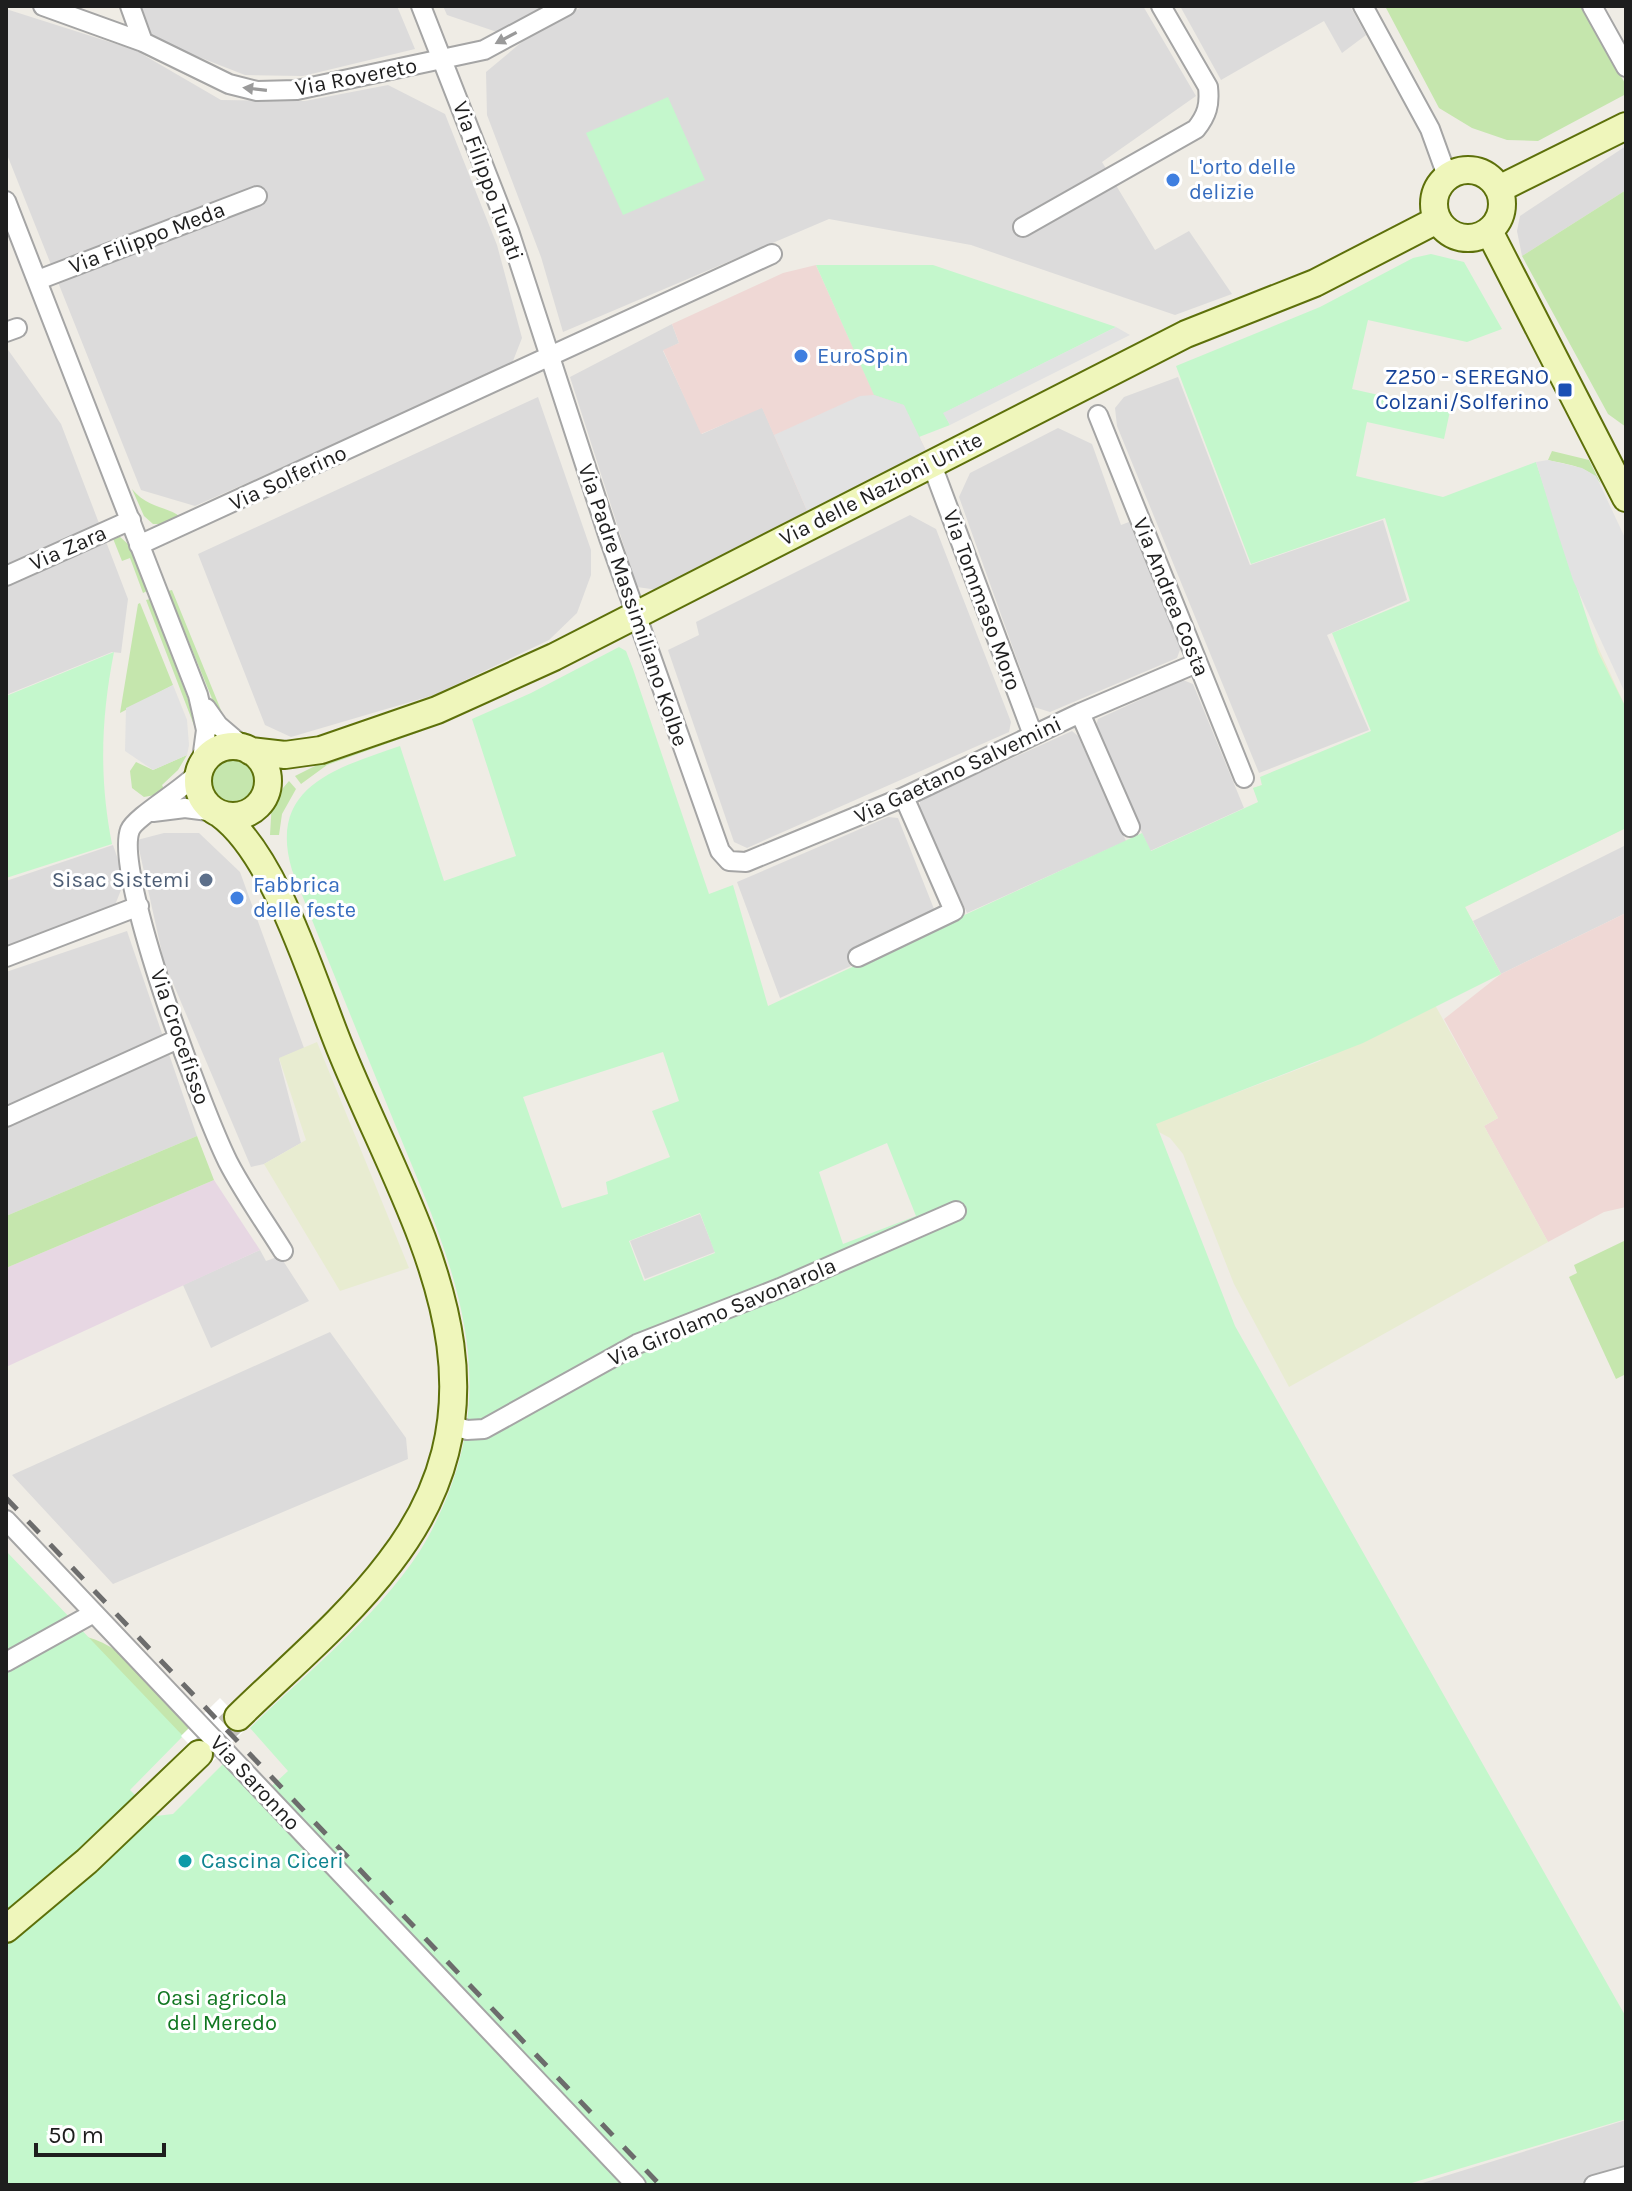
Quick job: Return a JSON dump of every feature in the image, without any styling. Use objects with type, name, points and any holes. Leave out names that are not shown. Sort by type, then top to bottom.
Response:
[{"type":"street","name":"Via Rovereto","points":[[43,6],[143,42],[229,84],[257,91],[297,90],[484,50],[566,6]]},
{"type":"street","points":[[130,6],[143,42]]},
{"type":"street","name":"Via Filippo Turati","points":[[421,6],[509,231],[548,358]]},
{"type":"street","points":[[1023,227],[1196,129],[1206,117],[1210,102],[1208,87],[1161,6]]},
{"type":"street","points":[[1363,6],[1430,129],[1447,176]]},
{"type":"street","points":[[1592,6],[1626,67]]},
{"type":"street","points":[[1499,189],[1626,126]]},
{"type":"street","points":[[1470,169],[1492,179],[1499,189],[1501,211],[1489,231],[1478,237],[1455,236],[1437,220],[1434,195],[1447,176],[1470,169]]},
{"type":"street","name":"Via Filippo Meda","points":[[38,280],[257,196]]},
{"type":"street","points":[[6,201],[198,695],[206,730],[200,769],[201,797],[250,842],[274,885],[365,1108],[416,1220],[447,1309],[453,1374],[449,1424],[435,1481],[416,1522],[391,1561],[233,1712],[373,1565],[405,1515],[430,1453],[436,1426],[440,1367],[433,1308],[425,1277],[377,1157],[365,1108]]},
{"type":"street","name":"Via delle Nazioni Unite","points":[[321,750],[437,710],[554,657],[1186,334],[1315,283],[1437,220]]},
{"type":"street","points":[[1489,231],[1626,498]]},
{"type":"street","name":"Via Solferino","points":[[139,545],[772,254]]},
{"type":"street","name":"Via Padre Massimiliano Kolbe","points":[[548,358],[720,851]]},
{"type":"street","name":"Via Andrea Costa","points":[[1098,415],[1244,778]]},
{"type":"street","name":"Via Tommaso Moro","points":[[932,465],[1033,735]]},
{"type":"street","name":"Via Zara","points":[[6,576],[131,520]]},
{"type":"street","name":"Via Gaetano Salvemini","points":[[720,851],[729,861],[746,862],[904,797],[1080,713],[1197,663]]},
{"type":"street","points":[[198,695],[218,725],[248,749],[266,769],[264,838],[274,885]]},
{"type":"street","points":[[1080,713],[1130,827]]},
{"type":"street","points":[[147,813],[181,791],[221,748],[285,755],[321,750]]},
{"type":"street","points":[[147,813],[185,808],[235,817],[251,812],[267,791],[321,750]]},
{"type":"street","points":[[858,957],[954,911],[904,797]]},
{"type":"street","name":"Via Crocefisso","points":[[147,813],[133,824],[129,834],[139,906],[178,1039],[229,1163],[283,1251]]},
{"type":"street","points":[[6,957],[139,906]]},
{"type":"street","points":[[6,1117],[178,1039]]},
{"type":"street","name":"Via Girolamo Savonarola","points":[[449,1424],[467,1430],[484,1429],[637,1344],[780,1288],[956,1211]]},
{"type":"street","name":"Via Saronno","points":[[6,1520],[636,2185]]},
{"type":"street","points":[[6,1662],[94,1613]]},
{"type":"street","points":[[8,1915],[79,1869],[194,1750]]},
{"type":"street","points":[[1594,2185],[1626,2176]]},
{"type":"shaded area","points":[[139,6],[397,6],[415,49],[303,76],[245,75],[150,38]]},
{"type":"shaded area","points":[[443,6],[552,6],[497,32],[447,15]]},
{"type":"shaded area","points":[[584,6],[1143,6],[1196,96],[1102,162],[1155,250],[1189,231],[1232,294],[1175,315],[971,245],[829,219],[563,332],[541,257],[487,115],[486,72],[535,31]]},
{"type":"shaded area","points":[[1180,6],[1350,6],[1366,35],[1342,53],[1324,21],[1221,80]]},
{"type":"shaded area","points":[[6,9],[135,50],[221,100],[305,101],[388,85],[445,114],[497,245],[522,338],[511,366],[195,506],[141,490],[6,152]]},
{"type":"shaded area","points":[[1626,146],[1626,190],[1522,256],[1517,231],[1520,216]]},
{"type":"shaded area","points":[[816,265],[874,394],[904,405],[928,455],[809,515],[762,408],[701,434],[663,350],[679,343],[672,324],[783,273]]},
{"type":"shaded area","points":[[672,324],[679,343],[663,351],[702,434],[762,407],[809,515],[658,590],[637,587],[570,377]]},
{"type":"shaded area","points":[[1116,327],[1130,335],[950,425],[943,413]]},
{"type":"shaded area","points":[[6,347],[61,424],[128,599],[121,653],[112,652],[6,695]]},
{"type":"shaded area","points":[[1178,377],[1250,565],[1383,520],[1407,600],[1327,635],[1369,730],[1259,773],[1117,426],[1115,408],[1124,397]]},
{"type":"shaded area","points":[[874,395],[904,405],[928,455],[809,515],[774,435],[860,396]]},
{"type":"shaded area","points":[[538,397],[591,550],[591,575],[577,613],[549,640],[434,695],[291,737],[265,725],[198,554]]},
{"type":"shaded area","points":[[1058,428],[1092,444],[1121,525],[1129,522],[1181,647],[1177,658],[1050,712],[1034,707],[959,497],[970,473]]},
{"type":"shaded area","points":[[1548,460],[1582,468],[1596,476],[1626,540],[1626,695],[1573,580],[1536,462]]},
{"type":"shaded area","points":[[910,515],[936,529],[1011,722],[1009,732],[747,848],[734,842],[668,650],[699,635],[696,622]]},
{"type":"shaded area","points":[[1183,680],[1193,684],[1244,808],[1150,851],[1095,729],[1098,719]]},
{"type":"shaded area","points":[[173,685],[187,720],[187,755],[153,770],[125,751],[126,708]]},
{"type":"shaded area","points":[[1072,731],[1078,736],[1126,841],[967,913],[920,808],[920,800]]},
{"type":"shaded area","points":[[888,817],[898,818],[936,914],[847,956],[851,966],[780,998],[737,882]]},
{"type":"shaded area","points":[[164,833],[199,833],[240,872],[304,1048],[279,1059],[301,1143],[264,1164],[251,1167],[164,962],[137,840]]},
{"type":"shaded area","points":[[113,845],[125,880],[115,905],[6,947],[6,881]]},
{"type":"shaded area","points":[[1626,845],[1626,913],[1501,974],[1473,921]]},
{"type":"shaded area","points":[[1626,913],[1626,1207],[1604,1212],[1548,1242],[1484,1126],[1498,1118],[1444,1019],[1501,974]]},
{"type":"shaded area","points":[[127,931],[197,1136],[6,1216],[6,972]]},
{"type":"shaded area","points":[[214,1180],[260,1250],[6,1367],[6,1268]]},
{"type":"shaded area","points":[[700,1214],[715,1252],[645,1279],[630,1241]]},
{"type":"shaded area","points":[[260,1250],[266,1261],[280,1256],[309,1301],[211,1348],[183,1285]]},
{"type":"shaded area","points":[[330,1332],[406,1438],[408,1459],[113,1584],[12,1475]]},
{"type":"shaded area","points":[[1626,2120],[1626,2185],[1416,2185]]},
{"type":"green space","points":[[1385,6],[1581,6],[1626,85],[1626,94],[1538,141],[1507,140],[1472,128],[1439,108]]},
{"type":"green space","points":[[668,97],[705,180],[623,215],[586,133]]},
{"type":"green space","points":[[1626,190],[1626,427],[1608,414],[1522,256]]},
{"type":"green space","name":"Oasi agricola del Meredo","points":[[1431,254],[1464,262],[1502,329],[1467,342],[1368,320],[1352,389],[1450,411],[1444,439],[1367,422],[1356,476],[1443,497],[1536,462],[1598,652],[1626,708],[1626,828],[1465,907],[1501,974],[1363,1043],[1156,1124],[1235,1326],[1626,2017],[1626,2119],[1405,2185],[6,2185],[6,1551],[183,1736],[130,1790],[156,1816],[173,1814],[226,1761],[260,1797],[288,1771],[250,1728],[369,1614],[411,1564],[427,1539],[453,1482],[466,1427],[469,1374],[464,1322],[451,1271],[433,1219],[292,870],[287,841],[289,818],[299,800],[313,785],[332,773],[400,746],[444,881],[516,856],[472,719],[531,693],[619,647],[626,651],[633,669],[709,894],[733,885],[768,1006],[1142,833],[1151,851],[1258,802],[1253,788],[1262,785],[1260,777],[1371,731],[1332,633],[1410,601],[1385,518],[1251,564],[1176,366],[1320,307],[1413,258]],"holes":[[[663,1052],[679,1101],[652,1111],[670,1157],[606,1182],[608,1194],[562,1208],[523,1097]],[[887,1143],[916,1216],[843,1244],[819,1172]],[[700,1213],[715,1253],[644,1281],[629,1241]]]},
{"type":"green space","points":[[816,265],[933,265],[1116,327],[944,413],[950,425],[919,437],[903,405],[874,395]]},
{"type":"green space","points":[[1552,451],[1589,460],[1601,484],[1591,473],[1548,460]]},
{"type":"green space","points":[[132,489],[145,501],[181,518],[165,524],[153,524],[144,516]]},
{"type":"green space","points":[[118,535],[129,545],[147,591],[143,593],[130,558],[122,561],[112,536]]},
{"type":"green space","points":[[172,590],[223,715],[220,718],[168,591]]},
{"type":"green space","points":[[150,599],[199,728],[195,728],[146,600]]},
{"type":"green space","points":[[138,604],[173,685],[120,713]]},
{"type":"green space","points":[[1592,634],[1626,708],[1626,828],[1465,907],[1501,974],[1435,1005],[1498,1118],[1484,1126],[1548,1242],[1289,1387],[1234,1284],[1183,1154],[1170,1138],[1157,1131],[1156,1123],[1320,1061],[1353,1022],[1253,788],[1262,785],[1261,780]]},
{"type":"green space","points":[[114,652],[103,748],[112,844],[6,878],[6,696]]},
{"type":"green space","points":[[421,728],[422,731],[327,765],[301,784],[295,776],[319,764]]},
{"type":"green space","points":[[187,755],[178,770],[162,785],[166,793],[144,797],[132,788],[130,771],[136,762],[153,770]]},
{"type":"green space","points":[[233,758],[249,765],[256,781],[249,797],[233,804],[217,797],[210,781],[217,765]]},
{"type":"green space","points":[[289,781],[296,789],[282,814],[279,835],[270,835],[272,801]]},
{"type":"green space","points":[[317,1042],[409,1268],[340,1291],[264,1164],[306,1140],[279,1058]]},
{"type":"green space","points":[[197,1136],[214,1180],[6,1268],[6,1216]]},
{"type":"green space","points":[[1626,1240],[1626,1374],[1616,1379],[1569,1277],[1577,1273],[1574,1265]]},
{"type":"green space","points":[[87,1637],[103,1643],[131,1662],[190,1727],[108,1809],[6,1875]]},
{"type":"pier","points":[[220,1698],[248,1727],[209,1765],[181,1736]]},
{"type":"tunnel","points":[[199,1754],[238,1717]]},
{"type":"railway","points":[[6,1498],[660,2185]]},
{"type":"place","name":"L'orto delle delizie","points":[[1173,180]]},
{"type":"place","name":"EuroSpin","points":[[801,356]]},
{"type":"place","name":"Z250 - SEREGNO Colzani/Solferino","points":[[1565,390]]},
{"type":"place","name":"Sisac Sistemi","points":[[206,880]]},
{"type":"place","name":"Fabbrica delle feste","points":[[237,898]]},
{"type":"place","name":"Cascina Ciceri","points":[[185,1861]]}]
